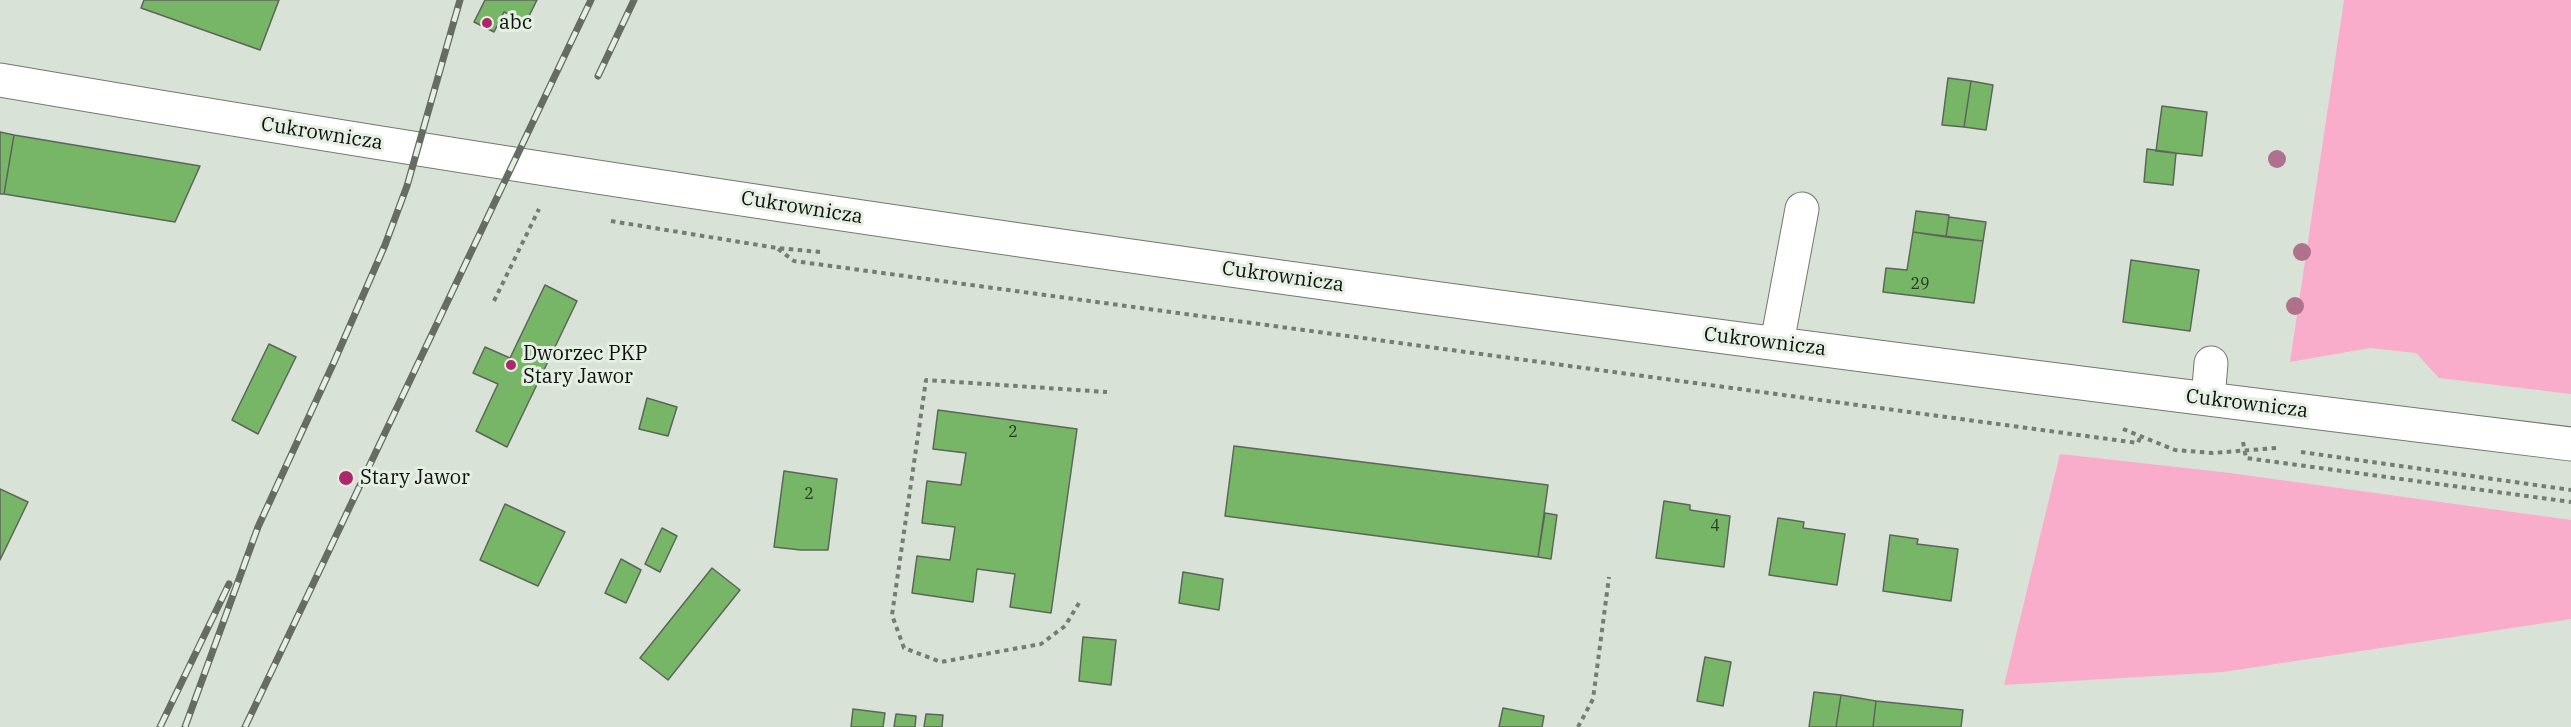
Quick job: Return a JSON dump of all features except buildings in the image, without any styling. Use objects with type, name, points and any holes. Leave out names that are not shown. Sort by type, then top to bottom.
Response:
[{"type":"street","name":"Cukrownicza","points":[[0,80],[512,164],[1079,249],[1777,343],[2571,444]]},
{"type":"street","points":[[1777,343],[1802,209]]},
{"type":"street","points":[[2208,399],[2211,363]]},
{"type":"path","points":[[494,301],[540,209]]},
{"type":"path","points":[[777,248],[794,261],[2138,442],[2144,429]]},
{"type":"path","points":[[1079,603],[1065,626],[1041,644],[941,662],[904,648],[892,615],[926,380],[1107,392]]},
{"type":"path","points":[[2241,433],[2246,458],[2571,502]]},
{"type":"path","points":[[2141,436],[2175,450],[2213,453],[2285,450]]},
{"type":"path","points":[[2297,451],[2571,490]]},
{"type":"path","points":[[1578,727],[1593,699],[1608,577]]},
{"type":"shaded area","points":[[2344,0],[2571,0],[2571,394],[2439,378],[2416,353],[2370,348],[2290,362]]},
{"type":"shaded area","points":[[2060,454],[2230,473],[2571,520],[2571,619],[2223,672],[2004,685]]},
{"type":"railway","points":[[185,727],[258,527],[385,245],[407,186],[460,0]]},
{"type":"railway","points":[[245,727],[591,0]]},
{"type":"railway","points":[[598,76],[634,0]]},
{"type":"railway","points":[[160,727],[229,584]]},
{"type":"place","name":"abc","points":[[487,23]]},
{"type":"place","name":"Dworzec PKP Stary Jawor","points":[[511,365]]},
{"type":"place","name":"Stary Jawor","points":[[346,478]]}]
